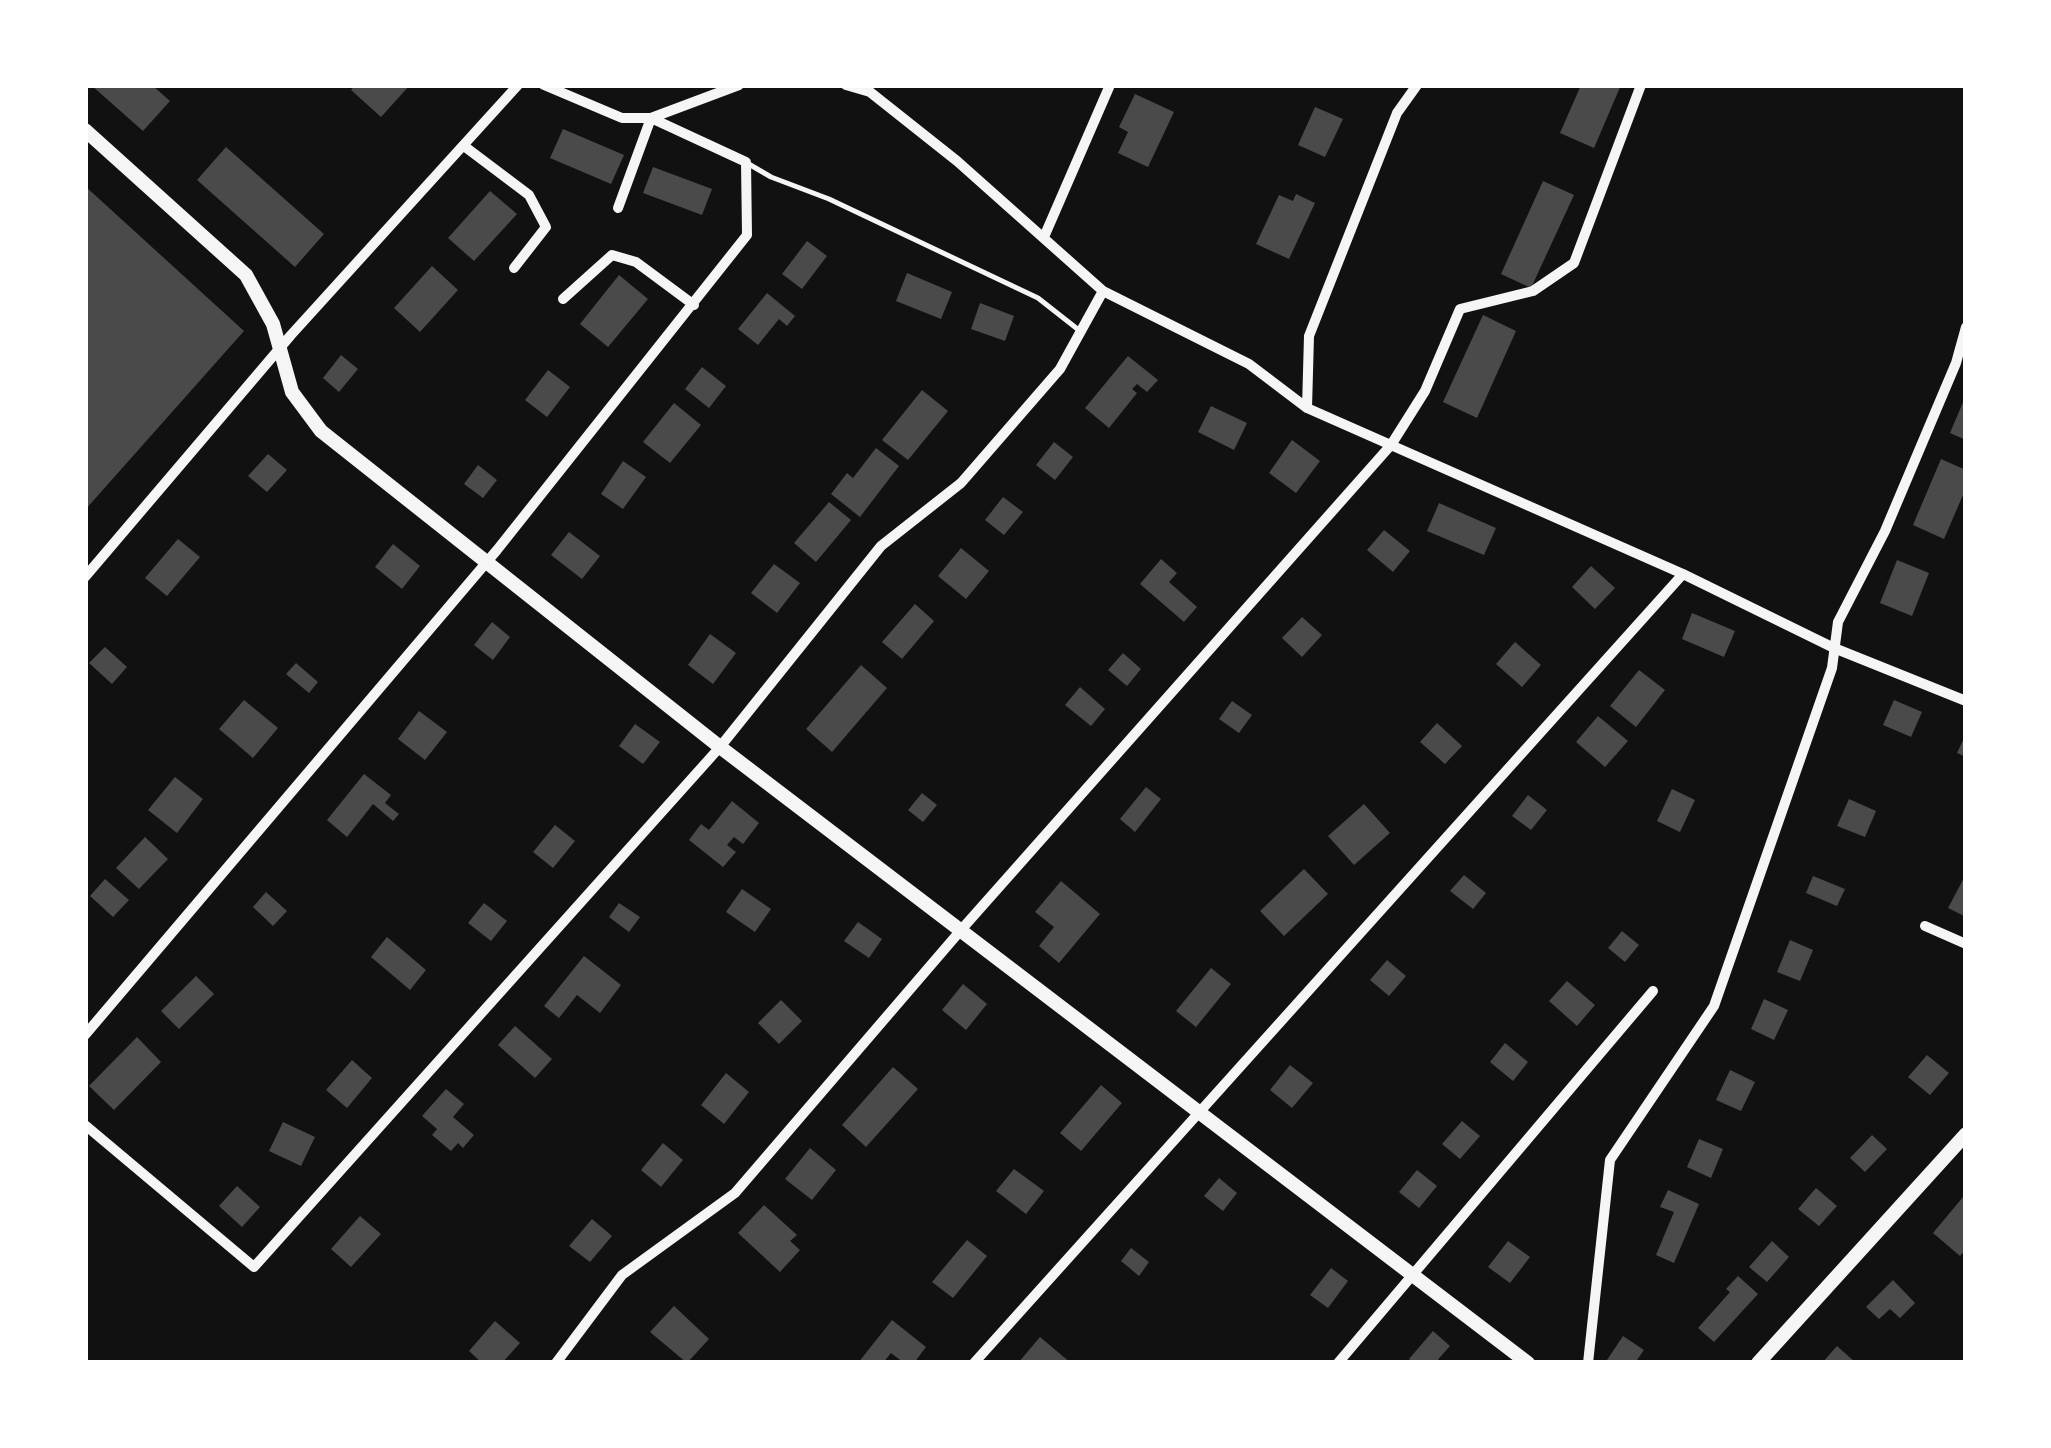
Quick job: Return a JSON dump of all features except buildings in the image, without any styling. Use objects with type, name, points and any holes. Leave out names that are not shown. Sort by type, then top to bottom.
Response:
[{"type":"street","points":[[85,578],[278,350],[518,85]]},
{"type":"street","points":[[544,85],[622,118],[651,118],[739,85]]},
{"type":"street","points":[[846,85],[870,92],[957,161],[1103,291],[1250,364],[1307,408],[1683,574],[1834,648],[1966,702]]},
{"type":"street","points":[[1044,237],[1110,85]]},
{"type":"street","points":[[1307,408],[1309,336],[1398,113],[1417,85]]},
{"type":"street","points":[[556,1363],[622,1275],[735,1192],[960,930],[1391,445],[1425,391],[1460,309],[1532,292],[1574,264],[1641,85]]},
{"type":"street","points":[[85,1035],[486,562],[747,234],[746,162],[651,118]]},
{"type":"street","points":[[618,208],[651,118]]},
{"type":"street","points":[[85,130],[246,275],[274,324],[292,392],[321,431],[720,747],[1528,1363]]},
{"type":"street","points":[[464,146],[528,196],[546,227],[514,268]]},
{"type":"street","points":[[563,298],[612,255],[636,262],[694,305]]},
{"type":"street","points":[[85,1125],[254,1267],[720,747],[882,546],[961,482],[1060,369],[1103,291]]},
{"type":"street","points":[[1588,1363],[1610,1160],[1714,1006],[1832,668],[1838,622],[1885,531],[1956,363],[1966,327]]},
{"type":"street","points":[[974,1363],[1683,574]]},
{"type":"street","points":[[1925,926],[1966,944]]},
{"type":"street","points":[[1338,1363],[1653,991]]},
{"type":"street","points":[[1758,1363],[1966,1134]]},
{"type":"lane","points":[[746,162],[770,177],[829,199],[1038,298],[1082,332]]}]
